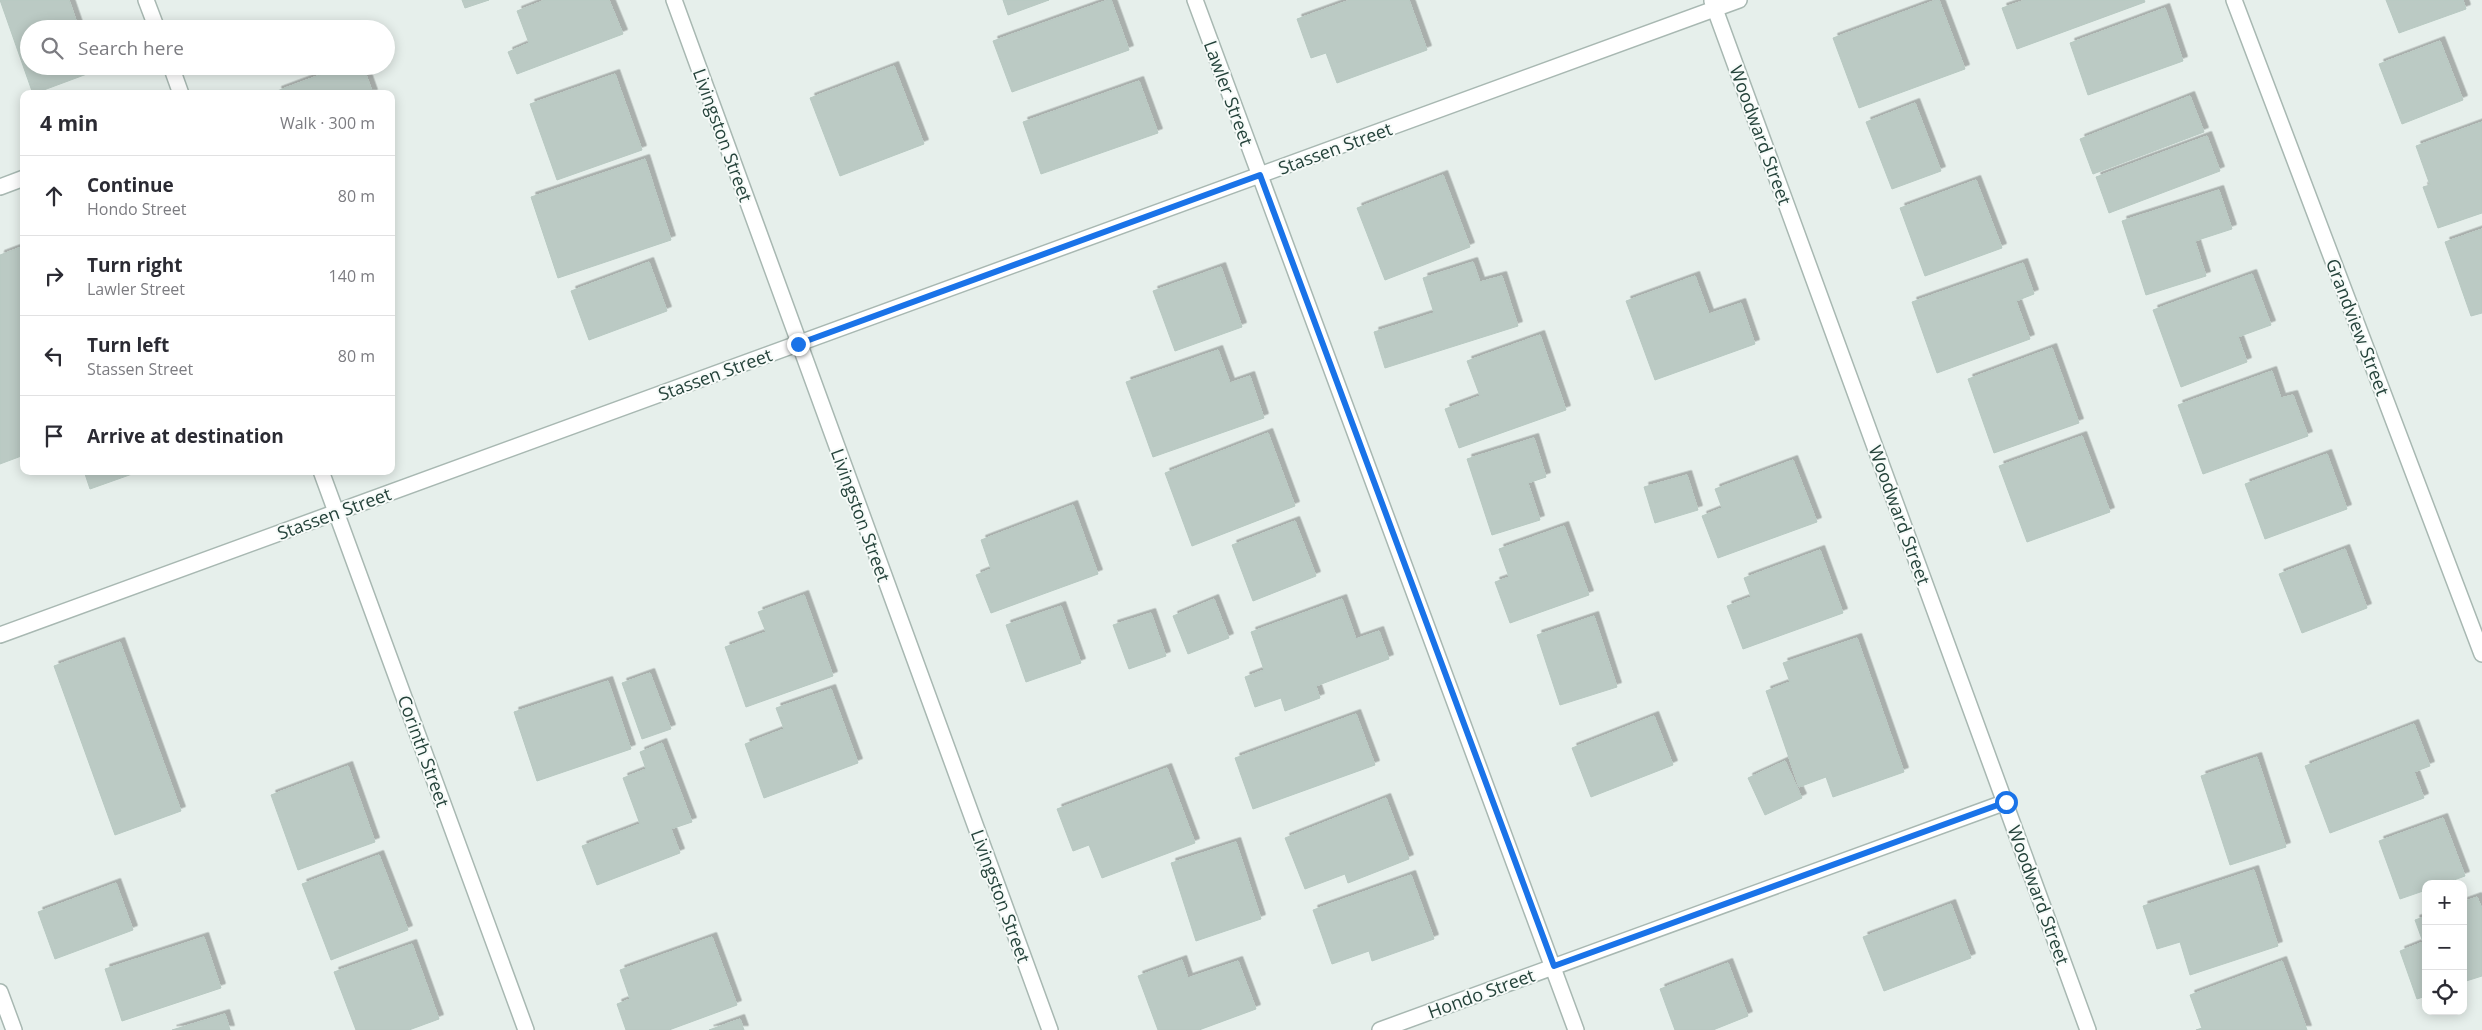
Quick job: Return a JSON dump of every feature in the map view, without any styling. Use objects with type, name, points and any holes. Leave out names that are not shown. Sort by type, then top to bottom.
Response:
[{"type":"street","points":[[146,0],[154,20]]},
{"type":"street","name":"Livingston Street","points":[[674,0],[1050,1030]]},
{"type":"street","name":"Lawler Street","points":[[1195,0],[1554,966],[1576,1030]]},
{"type":"street","name":"Stassen Street","points":[[0,635],[1260,175],[1713,4],[1739,0]]},
{"type":"street","name":"Grandview Street","points":[[2234,0],[2482,654]]},
{"type":"street","name":"Woodward Street","points":[[1713,4],[2088,1030]]},
{"type":"street","points":[[174,75],[179,90]]},
{"type":"street","points":[[0,187],[20,180]]},
{"type":"street","name":"Corinth Street","points":[[323,475],[526,1030]]},
{"type":"street","name":"Hondo Street","points":[[1380,1030],[2006,802]]},
{"type":"street","points":[[0,992],[14,1030]]},
{"type":"building","points":[[0,0],[69,0],[76,20],[20,20],[20,57]]},
{"type":"building","points":[[462,0],[489,0],[465,8]]},
{"type":"building","points":[[545,0],[609,0],[623,34],[517,74],[508,52],[529,43],[517,11]]},
{"type":"building","points":[[1003,0],[1049,0],[1008,15]]},
{"type":"building","points":[[1111,0],[1129,50],[1012,92],[993,41]]},
{"type":"building","points":[[1350,0],[1409,0],[1427,50],[1337,83],[1326,53],[1311,58],[1297,19]]},
{"type":"building","points":[[1939,0],[1965,69],[1859,108],[1833,38]]},
{"type":"building","points":[[2025,0],[2144,0],[2145,2],[2017,49],[2002,8]]},
{"type":"building","points":[[2386,0],[2463,0],[2466,9],[2399,33]]},
{"type":"building","points":[[2165,8],[2183,61],[2088,95],[2070,43]]},
{"type":"building","points":[[2440,41],[2463,100],[2402,124],[2379,64]]},
{"type":"building","points":[[894,66],[924,144],[840,176],[810,98]]},
{"type":"building","points":[[615,74],[642,150],[557,180],[530,104]]},
{"type":"building","points":[[26,75],[84,75],[44,90],[32,90]]},
{"type":"building","points":[[320,75],[366,75],[372,90],[280,90]]},
{"type":"building","points":[[1139,81],[1158,133],[1041,174],[1023,122]]},
{"type":"building","points":[[2190,96],[2204,132],[2093,174],[2080,139]]},
{"type":"building","points":[[1915,103],[1941,171],[1892,189],[1866,122]]},
{"type":"building","points":[[2482,122],[2482,213],[2438,228],[2423,187],[2430,185],[2416,146]]},
{"type":"building","points":[[2207,136],[2220,171],[2109,213],[2096,177]]},
{"type":"building","points":[[645,159],[671,240],[558,278],[531,197]]},
{"type":"building","points":[[1443,175],[1470,247],[1385,280],[1357,208]]},
{"type":"building","points":[[1976,180],[2002,248],[1925,276],[1900,208]]},
{"type":"building","points":[[2219,190],[2232,229],[2195,241],[2206,276],[2146,295],[2122,221]]},
{"type":"building","points":[[2482,229],[2482,313],[2471,316],[2445,242]]},
{"type":"building","points":[[20,248],[20,456],[0,464],[0,255]]},
{"type":"building","points":[[649,262],[667,311],[589,340],[571,291]]},
{"type":"building","points":[[1473,262],[1480,282],[1502,276],[1518,326],[1385,368],[1374,332],[1434,313],[1423,278]]},
{"type":"building","points":[[2023,263],[2034,294],[2016,301],[2030,339],[1937,373],[1912,302]]},
{"type":"building","points":[[1221,267],[1242,327],[1175,351],[1153,291]]},
{"type":"building","points":[[2252,274],[2271,325],[2238,337],[2247,362],[2181,387],[2153,310]]},
{"type":"building","points":[[1695,276],[1709,314],[1741,303],[1755,344],[1655,380],[1626,301]]},
{"type":"building","points":[[1540,335],[1566,410],[1459,448],[1445,409],[1480,396],[1467,361]]},
{"type":"building","points":[[2052,348],[2079,423],[1994,453],[1968,379]]},
{"type":"building","points":[[1218,350],[1230,383],[1250,376],[1264,418],[1153,457],[1126,382]]},
{"type":"building","points":[[2272,371],[2281,398],[2293,395],[2308,436],[2203,474],[2178,405]]},
{"type":"building","points":[[1268,433],[1295,506],[1192,546],[1165,473]]},
{"type":"building","points":[[2082,436],[2110,512],[2027,542],[1999,466]]},
{"type":"building","points":[[1534,438],[1546,477],[1528,483],[1540,520],[1492,535],[1467,459]]},
{"type":"building","points":[[2327,454],[2347,509],[2265,539],[2245,484]]},
{"type":"building","points":[[1793,460],[1817,522],[1718,558],[1702,516],[1722,508],[1715,489]]},
{"type":"building","points":[[85,475],[129,475],[90,489]]},
{"type":"building","points":[[1687,475],[1698,510],[1655,523],[1644,487]]},
{"type":"building","points":[[1073,505],[1098,574],[991,613],[976,575],[991,569],[981,540]]},
{"type":"building","points":[[1295,521],[1316,576],[1253,601],[1232,545]]},
{"type":"building","points":[[1564,526],[1589,595],[1510,623],[1495,582],[1509,577],[1499,549]]},
{"type":"building","points":[[2345,549],[2367,608],[2302,633],[2279,574]]},
{"type":"building","points":[[1820,550],[1843,613],[1743,649],[1727,606],[1751,597],[1744,578]]},
{"type":"building","points":[[804,595],[833,676],[746,707],[725,647],[766,632],[758,612]]},
{"type":"building","points":[[1214,599],[1229,638],[1188,654],[1173,616]]},
{"type":"building","points":[[1342,599],[1356,639],[1379,631],[1389,659],[1316,686],[1320,698],[1285,711],[1281,698],[1255,707],[1245,677],[1264,670],[1251,632]]},
{"type":"building","points":[[1061,606],[1081,663],[1026,682],[1006,625]]},
{"type":"building","points":[[1151,613],[1166,656],[1129,669],[1113,625]]},
{"type":"building","points":[[1594,616],[1617,687],[1560,705],[1537,635]]},
{"type":"building","points":[[1857,638],[1904,772],[1833,797],[1826,777],[1799,787],[1766,691],[1790,682],[1783,663]]},
{"type":"building","points":[[120,642],[181,811],[115,835],[54,666]]},
{"type":"building","points":[[650,673],[671,729],[642,739],[622,683]]},
{"type":"building","points":[[608,681],[631,749],[537,781],[514,712]]},
{"type":"building","points":[[831,689],[858,763],[764,798],[745,744],[784,729],[776,708]]},
{"type":"building","points":[[1356,714],[1375,765],[1253,809],[1235,758]]},
{"type":"building","points":[[1654,716],[1673,765],[1591,797],[1572,748]]},
{"type":"building","points":[[2414,724],[2430,766],[2414,772],[2424,798],[2330,833],[2305,766]]},
{"type":"building","points":[[662,743],[692,822],[671,829],[680,853],[597,885],[582,846],[640,824],[623,778],[646,769],[640,752]]},
{"type":"building","points":[[2257,757],[2286,847],[2230,865],[2201,776]]},
{"type":"building","points":[[1785,761],[1802,798],[1765,815],[1748,778]]},
{"type":"building","points":[[348,766],[375,842],[298,870],[271,795]]},
{"type":"building","points":[[1167,768],[1195,843],[1102,878],[1089,845],[1073,851],[1057,809]]},
{"type":"building","points":[[1386,798],[1409,859],[1348,883],[1345,874],[1305,889],[1285,838]]},
{"type":"building","points":[[2443,818],[2465,876],[2454,880],[2422,880],[2422,891],[2400,899],[2379,841]]},
{"type":"building","points":[[1236,842],[1261,919],[1196,941],[1171,863]]},
{"type":"building","points":[[379,855],[408,930],[331,960],[302,884]]},
{"type":"building","points":[[2254,870],[2278,946],[2190,975],[2180,942],[2157,949],[2143,906]]},
{"type":"building","points":[[1411,875],[1434,939],[1372,961],[1369,951],[1332,964],[1313,910]]},
{"type":"building","points":[[116,883],[133,930],[55,959],[38,912]]},
{"type":"building","points":[[2477,897],[2482,909],[2482,976],[2467,981],[2467,925],[2467,901]]},
{"type":"building","points":[[1951,904],[1971,958],[1884,991],[1863,937]]},
{"type":"building","points":[[2422,917],[2422,939],[2415,920]]},
{"type":"building","points":[[204,937],[221,988],[122,1021],[105,969]]},
{"type":"building","points":[[712,937],[737,1005],[669,1030],[626,1030],[617,1004],[630,999],[620,970]]},
{"type":"building","points":[[2422,942],[2422,997],[2417,999],[2400,951]]},
{"type":"building","points":[[412,944],[439,1019],[409,1030],[356,1030],[334,972]]},
{"type":"building","points":[[1182,960],[1188,978],[1238,961],[1256,1009],[1199,1030],[1158,1030],[1138,976]]},
{"type":"building","points":[[2282,961],[2307,1030],[2196,1030],[2202,1028],[2190,995]]},
{"type":"building","points":[[1728,963],[1748,1016],[1713,1030],[1675,1030],[1660,989]]},
{"type":"building","points":[[225,1014],[230,1030],[172,1030]]},
{"type":"building","points":[[740,1019],[744,1030],[709,1030]]},
{"type":"route","points":[[798,344],[1260,175],[1554,966],[2006,802]]}]
